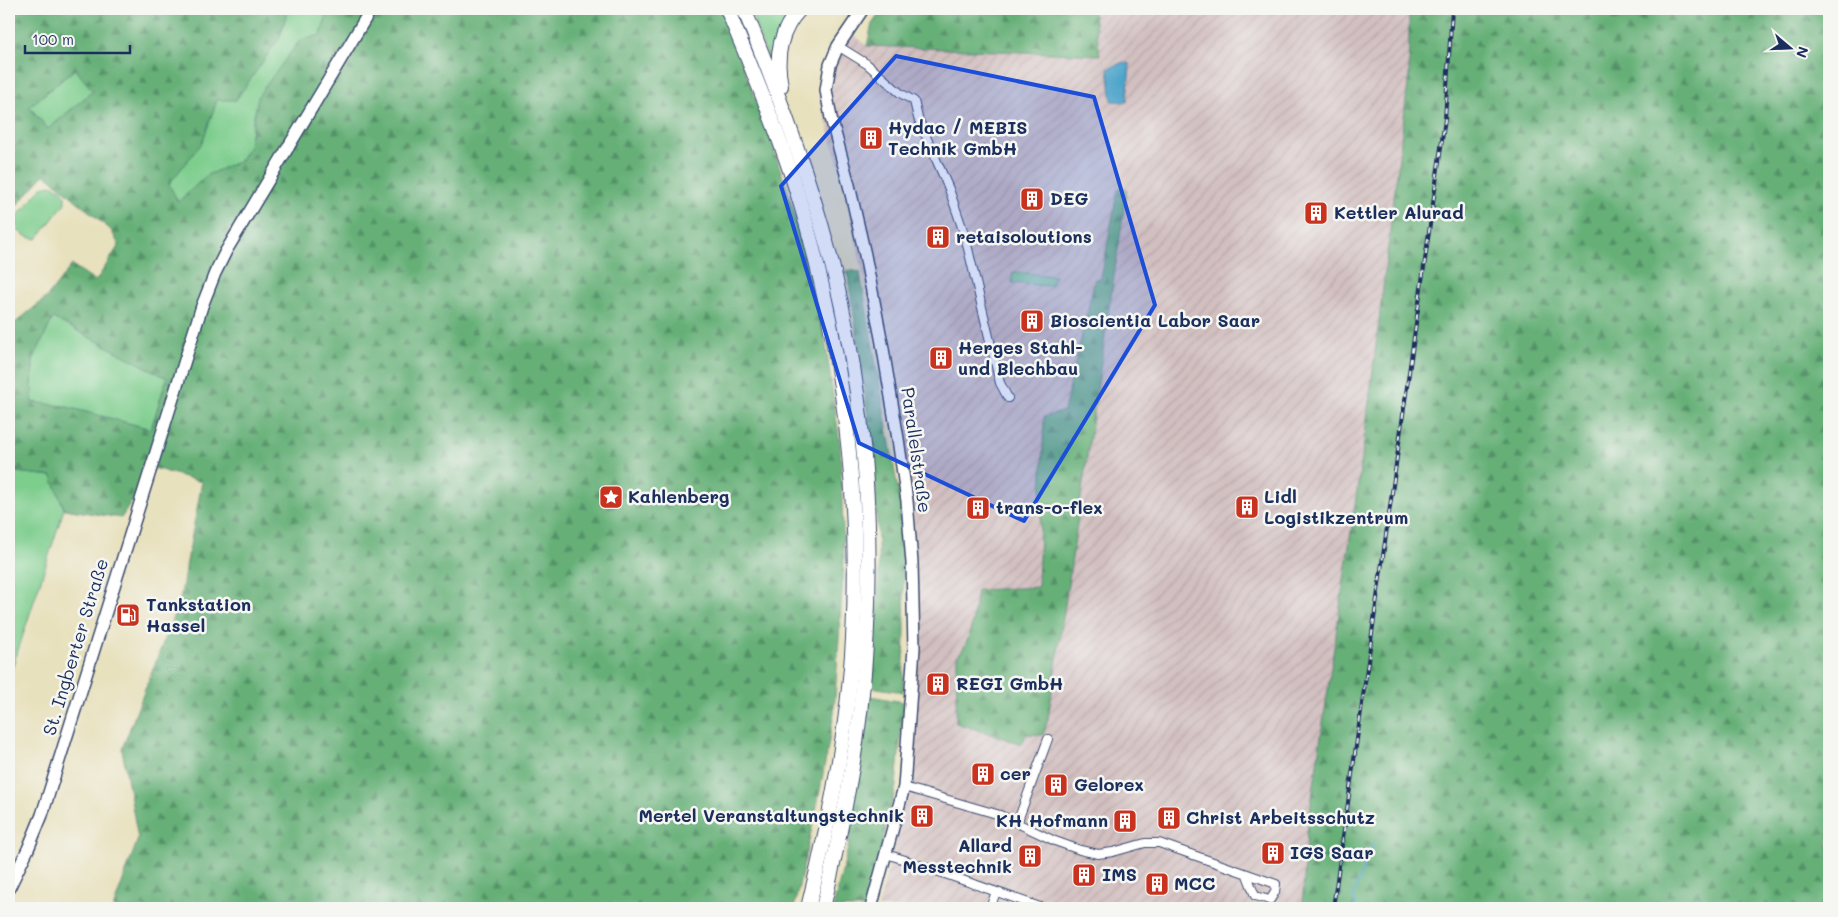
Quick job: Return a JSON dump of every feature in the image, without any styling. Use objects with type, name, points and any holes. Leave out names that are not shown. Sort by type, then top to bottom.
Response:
[{"type":"highway","points":[[727,9],[774,128],[814,251],[836,356],[847,432],[854,546],[853,641],[839,761],[827,831],[808,908]]},
{"type":"highway","points":[[744,9],[789,122],[814,199],[841,304],[858,406],[866,490],[868,583],[860,712],[840,834],[822,908]]},
{"type":"highway","points":[[789,122],[780,80],[778,49],[788,22],[800,9]]},
{"type":"main road","name":"St. Ingberter Straße","points":[[9,888],[42,815],[167,413],[214,273],[370,9]]},
{"type":"main road","name":"Parallelstraße","points":[[864,9],[838,46],[830,65],[826,90],[827,102],[849,185],[882,343],[898,439],[912,563],[914,648],[904,788],[871,908]]},
{"type":"street","points":[[838,46],[867,64],[900,93],[914,100],[918,118],[949,189],[965,236],[1000,382],[1008,398]]},
{"type":"street","points":[[1017,823],[1048,739]]},
{"type":"street","points":[[904,788],[1000,815],[1055,841],[1080,850],[1098,854],[1130,848],[1145,842],[1159,843],[1247,875]]},
{"type":"street","points":[[886,854],[1043,908]]},
{"type":"street","points":[[990,908],[996,892]]},
{"type":"highlighted area","points":[[896,56],[1094,97],[1155,305],[1024,521],[859,443],[781,186]]},
{"type":"shaded area","points":[[1094,9],[1409,9],[1409,75],[1364,443],[1307,832],[1302,908],[878,908],[894,845],[903,788],[915,651],[913,511],[844,184],[820,99],[826,55],[843,25],[867,46],[1100,55]]},
{"type":"green space","points":[[9,9],[314,9],[287,12],[280,37],[236,100],[217,100],[202,143],[169,184],[178,202],[207,175],[240,161],[249,147],[258,96],[300,40],[321,35],[326,18],[322,9],[721,9],[769,134],[799,228],[821,311],[840,444],[844,561],[834,713],[819,796],[794,908],[113,908],[138,839],[122,749],[180,599],[202,482],[154,468],[121,518],[64,509],[52,476],[16,472],[9,469],[9,328],[47,297],[72,265],[96,281],[119,245],[111,230],[45,174],[9,214]],"holes":[[[75,69],[93,91],[48,129],[29,107]],[[53,318],[167,378],[151,429],[63,406],[32,402],[33,360]]]},
{"type":"green space","points":[[322,9],[326,18],[321,35],[254,113],[249,147],[240,161],[208,175],[178,202],[168,184],[202,143],[217,100],[280,37],[287,12]]},
{"type":"green space","points":[[749,9],[795,9],[773,59],[769,60]]},
{"type":"green space","points":[[883,9],[1093,9],[1100,55],[867,46],[872,24]]},
{"type":"green space","points":[[1409,9],[1829,9],[1829,908],[1302,908],[1307,832],[1364,443],[1409,75]]},
{"type":"green space","points":[[75,69],[94,90],[48,129],[29,106]]},
{"type":"green space","points":[[51,185],[60,189],[65,195],[65,203],[37,239],[25,236],[17,228],[14,220],[42,187]]},
{"type":"green space","points":[[1118,188],[1127,189],[1048,719],[1043,735],[1026,734],[1022,744],[956,723],[957,656],[969,635],[977,590],[1038,587],[1044,417],[1064,411],[1095,279],[1101,279]]},
{"type":"green space","points":[[847,270],[860,272],[901,507],[905,629],[903,692],[871,687],[877,614],[878,542],[867,406]]},
{"type":"green space","points":[[1013,272],[1055,276],[1050,286],[1012,283]]},
{"type":"green space","points":[[53,318],[167,378],[151,429],[63,406],[32,403],[33,360]]},
{"type":"green space","points":[[9,469],[16,472],[52,476],[64,509],[9,678]]},
{"type":"green space","points":[[870,696],[904,702],[896,785],[867,908],[833,908],[849,844],[852,812]]},
{"type":"water","points":[[1123,62],[1130,64],[1127,102],[1112,101],[1108,69]]},
{"type":"waterway","points":[[1357,908],[1353,896],[1374,842]]},
{"type":"railway","points":[[1333,908],[1445,119],[1452,9]]},
{"type":"place","name":"Hydac / MEBIS Technik GmbH","points":[[871,138]]},
{"type":"place","name":"DEG","points":[[1032,199]]},
{"type":"place","name":"Kettler Alurad","points":[[1316,213]]},
{"type":"place","name":"retaisoloutions","points":[[938,237]]},
{"type":"place","name":"Bioscientia Labor Saar","points":[[1032,321]]},
{"type":"place","name":"Herges Stahl- und Blechbau","points":[[941,358]]},
{"type":"place","name":"Kahlenberg","points":[[611,497]]},
{"type":"place","name":"Lidl Logistikzentrum","points":[[1247,507]]},
{"type":"place","name":"trans-o-flex","points":[[978,508]]},
{"type":"place","name":"Tankstation Hassel","points":[[128,615]]},
{"type":"place","name":"REGI GmbH","points":[[938,684]]},
{"type":"place","name":"cer","points":[[983,774]]},
{"type":"place","name":"Gelorex","points":[[1056,785]]},
{"type":"place","name":"Mertel Veranstaltungstechnik","points":[[922,816]]},
{"type":"place","name":"Christ Arbeitsschutz","points":[[1169,818]]},
{"type":"place","name":"KH Hofmann","points":[[1125,821]]},
{"type":"place","name":"IGS Saar","points":[[1273,853]]},
{"type":"place","name":"Allard Messtechnik","points":[[1030,856]]},
{"type":"place","name":"IMS","points":[[1084,875]]},
{"type":"place","name":"MCC","points":[[1157,884]]}]
